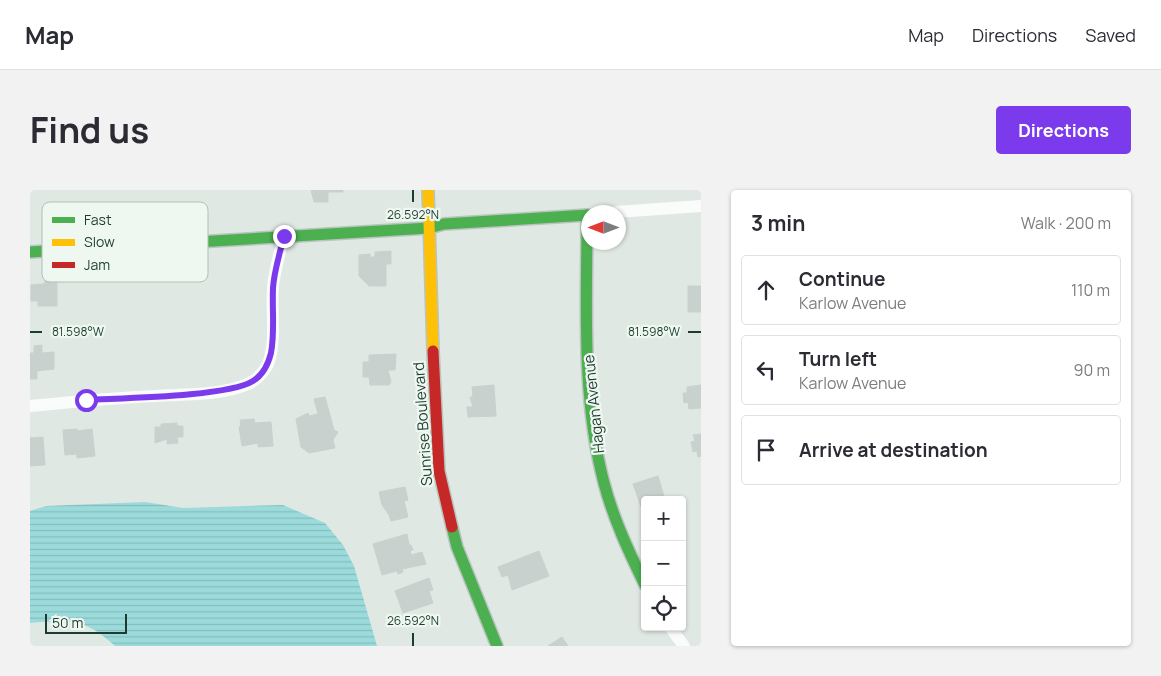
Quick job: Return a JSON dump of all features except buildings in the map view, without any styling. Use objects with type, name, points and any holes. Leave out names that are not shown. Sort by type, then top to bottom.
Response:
[{"type":"street","name":"Sunrise Boulevard","points":[[428,190],[434,387],[439,471],[445,504],[457,547],[497,646]]},
{"type":"street","points":[[626,211],[701,206]]},
{"type":"street","points":[[208,241],[429,228],[444,224],[581,215]]},
{"type":"street","points":[[30,406],[211,391],[251,382],[260,376],[271,354],[273,288],[284,236]]},
{"type":"street","name":"Hagan Avenue","points":[[588,250],[589,378],[599,460],[620,529],[641,576]]},
{"type":"street","points":[[673,631],[684,646]]},
{"type":"water","points":[[145,502],[183,508],[283,505],[325,523],[343,545],[354,566],[377,646],[115,646],[94,630],[76,623],[56,621],[30,623],[30,511],[46,506]]},
{"type":"traffic: fast","points":[[208,241],[429,228],[444,224],[581,215]]},
{"type":"traffic: fast","points":[[587,250],[587,350],[592,417],[597,450],[612,509],[641,577]]},
{"type":"traffic: fast","points":[[30,252],[42,251]]},
{"type":"traffic: fast","points":[[452,527],[457,547],[497,646]]},
{"type":"traffic: slow","points":[[428,190],[433,351]]},
{"type":"traffic: jam","points":[[433,351],[439,471],[452,527]]},
{"type":"route","points":[[86,400],[226,390],[251,382],[260,376],[271,354],[273,340],[273,288],[277,261],[284,236]]}]
